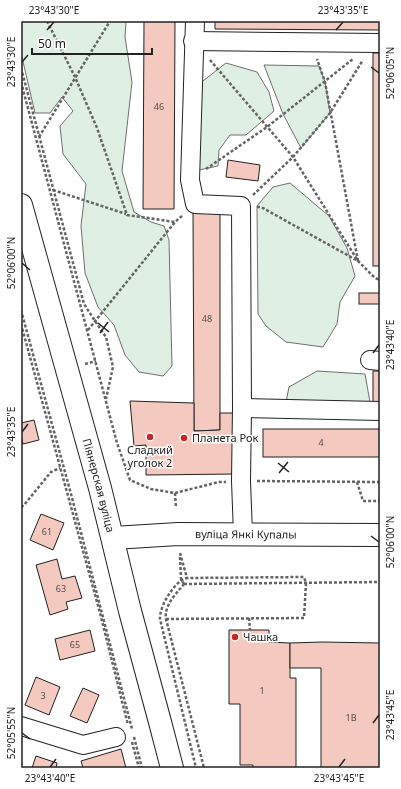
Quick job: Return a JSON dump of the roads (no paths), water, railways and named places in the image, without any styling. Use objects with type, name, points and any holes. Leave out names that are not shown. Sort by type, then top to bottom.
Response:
[{"type":"main road","name":"Піянерская вуліца","points":[[21,205],[113,538],[130,611],[172,768]]},
{"type":"main road","name":"вуліца Янкі Купалы","points":[[113,538],[178,534],[380,535]]},
{"type":"street","points":[[195,21],[190,180],[195,204],[241,206],[241,480],[243,534]]},
{"type":"street","points":[[194,41],[377,42]]},
{"type":"street","points":[[242,408],[380,411]]},
{"type":"street","points":[[21,726],[83,745],[116,737]]},
{"type":"place","name":"Сладкий уголок 2","points":[[150,437]]},
{"type":"place","name":"Планета Рок","points":[[184,438]]},
{"type":"place","name":"Чашка","points":[[235,637]]}]
